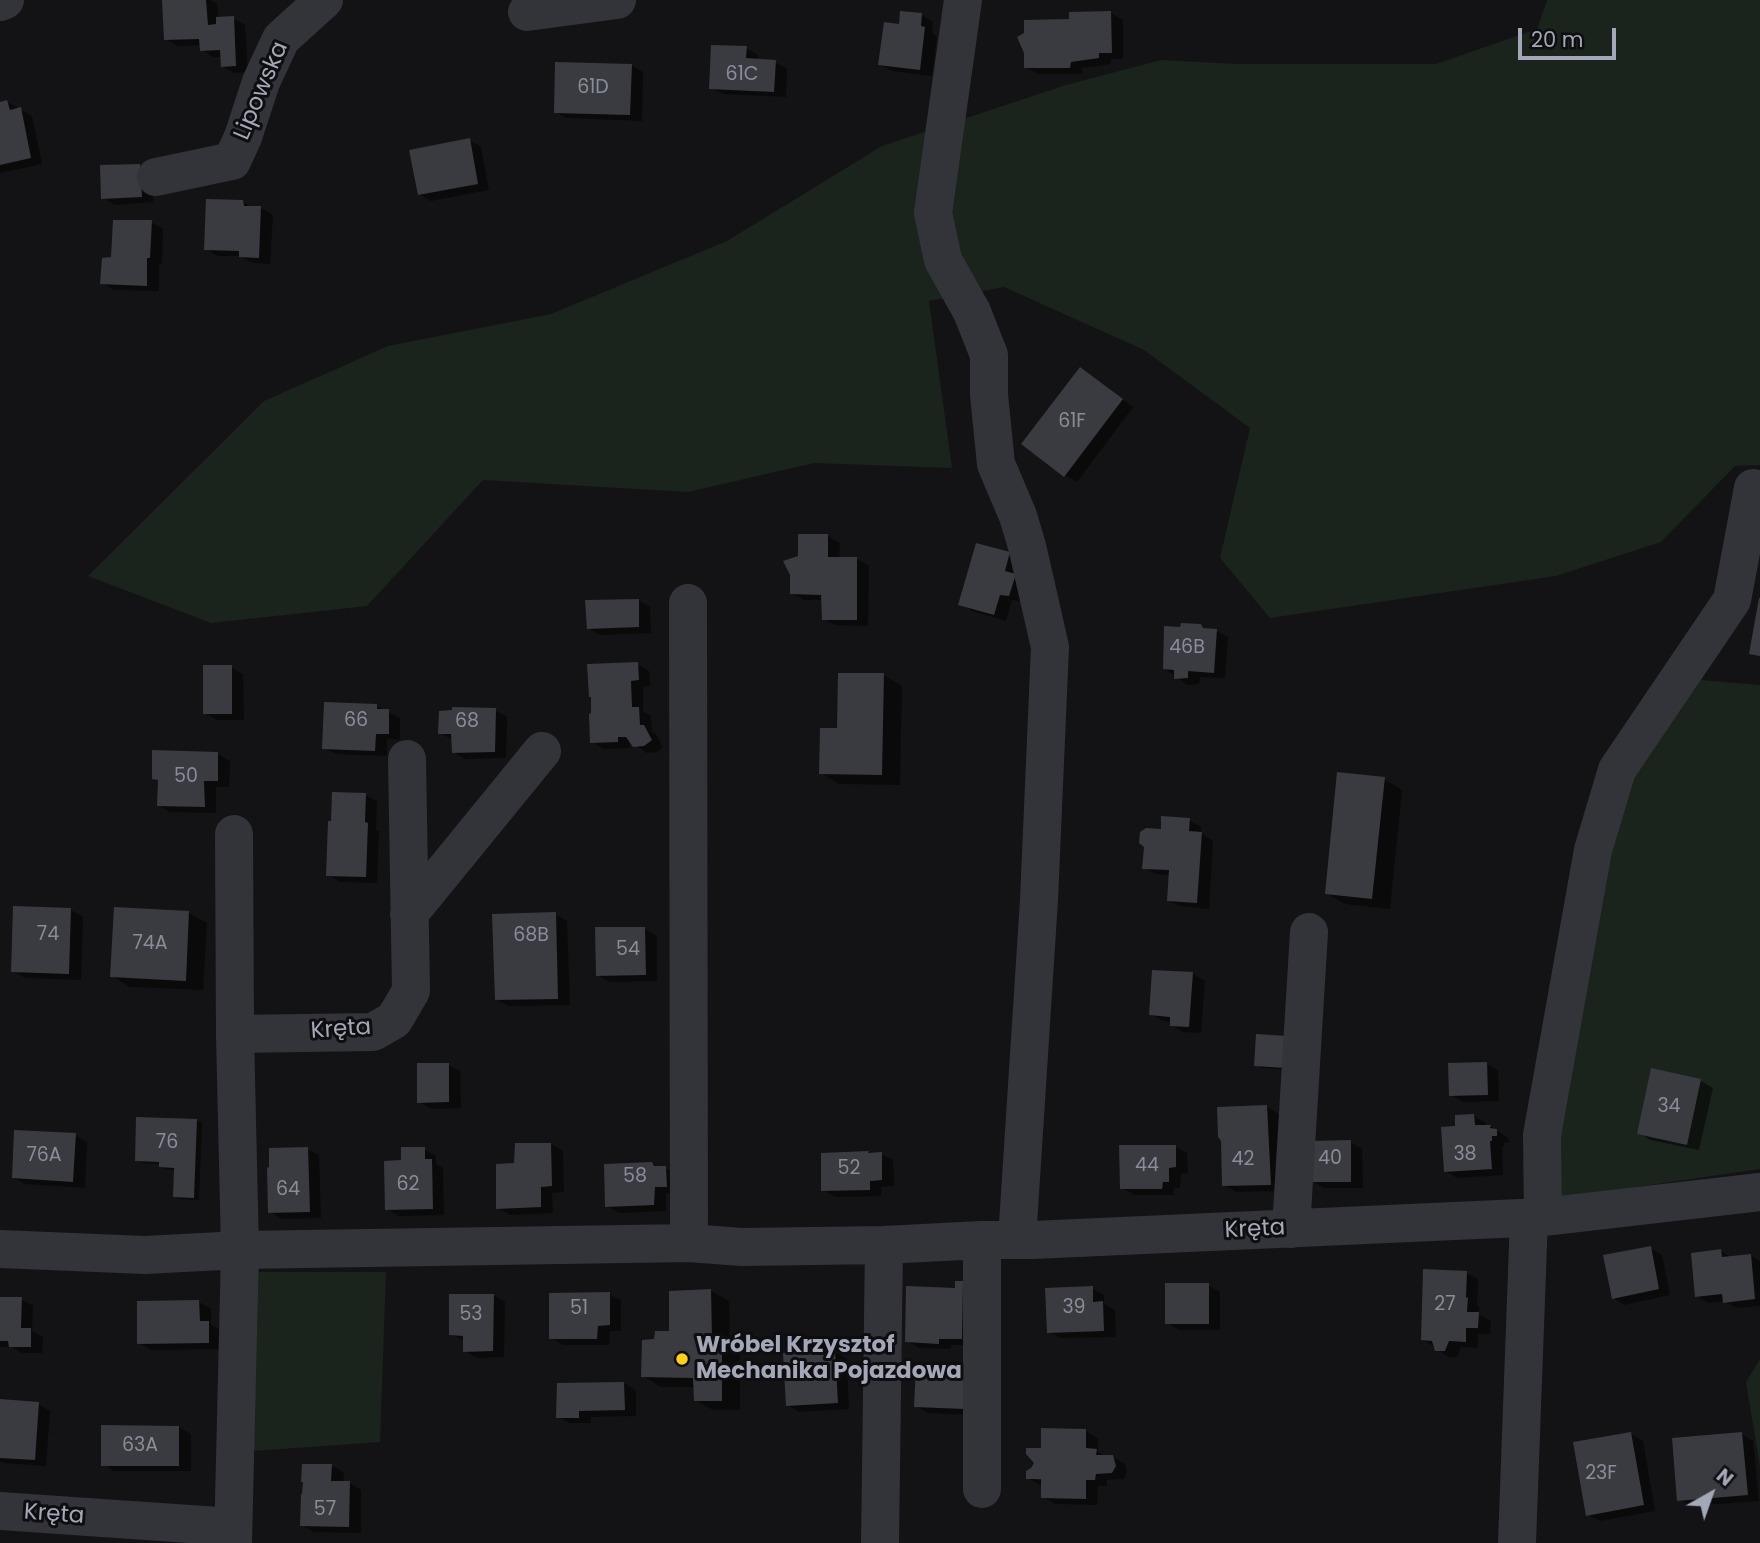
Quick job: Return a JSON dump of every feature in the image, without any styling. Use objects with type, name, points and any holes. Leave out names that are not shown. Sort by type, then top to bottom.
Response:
[{"type":"street","points":[[0,2],[5,0]]},
{"type":"street","name":"Lipowska","points":[[156,177],[232,161],[261,82],[281,39],[324,0]]},
{"type":"street","points":[[527,12],[617,0]]},
{"type":"street","points":[[963,0],[933,213],[943,260],[972,312],[989,355],[989,396],[996,464],[1018,516],[1027,546],[1050,647],[1039,900],[999,1240],[982,1489]]},
{"type":"street","points":[[1517,1543],[1542,1135],[1593,850],[1617,770],[1732,600],[1753,488]]},
{"type":"street","points":[[688,603],[689,1242]]},
{"type":"street","points":[[409,915],[542,751]]},
{"type":"street","name":"Kręta","points":[[0,1511],[233,1535],[240,1250],[235,1034],[373,1032],[394,1020],[411,991],[407,758]]},
{"type":"street","points":[[234,834],[235,1034]]},
{"type":"street","points":[[1291,1228],[1310,932]]},
{"type":"street","name":"Kręta","points":[[0,1249],[145,1255],[240,1250],[689,1242],[742,1247],[884,1245],[1536,1218],[1760,1192]]},
{"type":"street","points":[[880,1543],[884,1245]]},
{"type":"shaded area","points":[[1547,0],[1760,0],[1760,465],[1735,466],[1661,542],[1556,576],[1270,618],[1220,558],[1250,428],[1144,350],[1004,287],[929,301],[952,468],[814,463],[688,492],[483,480],[367,606],[211,623],[88,576],[264,401],[388,346],[551,314],[727,241],[882,146],[1066,85],[1161,60],[1236,64],[1436,64],[1537,29]]},
{"type":"shaded area","points":[[1701,680],[1760,685],[1760,1169],[1561,1198],[1560,1134],[1611,850],[1632,782]]},
{"type":"shaded area","points":[[257,1272],[386,1272],[380,1442],[252,1451]]},
{"type":"shaded area","points":[[1760,1359],[1760,1467],[1746,1382]]},
{"type":"building","points":[[162,0],[206,0],[208,25],[216,24],[216,17],[234,16],[236,66],[221,67],[220,50],[200,51],[199,39],[164,40]]},
{"type":"building","points":[[900,11],[922,13],[921,26],[925,27],[920,70],[878,65],[884,22],[899,24]]},
{"type":"building","points":[[1111,11],[1112,53],[1099,53],[1099,58],[1071,62],[1070,68],[1024,68],[1024,53],[1017,37],[1024,33],[1024,20],[1069,19],[1069,12]]},
{"type":"building","points":[[711,45],[747,46],[746,58],[776,60],[774,92],[709,89]]},
{"type":"building","points":[[555,62],[632,64],[630,115],[554,113]]},
{"type":"building","points":[[7,100],[10,110],[21,107],[31,158],[0,165],[0,102]]},
{"type":"building","points":[[470,138],[478,184],[418,195],[409,150]]},
{"type":"building","points":[[140,164],[142,197],[101,199],[100,165]]},
{"type":"building","points":[[206,199],[243,200],[244,206],[261,206],[259,258],[239,257],[239,251],[204,250]]},
{"type":"building","points":[[113,220],[152,220],[150,258],[147,258],[147,286],[100,284],[102,258],[111,257]]},
{"type":"building","points":[[1080,367],[1123,399],[1064,477],[1021,444]]},
{"type":"building","points":[[798,534],[828,534],[828,557],[857,557],[857,620],[822,620],[821,595],[790,594],[790,575],[783,561],[798,556]]},
{"type":"building","points":[[976,543],[1010,552],[1005,571],[1016,574],[1009,596],[1000,595],[994,615],[958,605]]},
{"type":"building","points":[[1760,598],[1760,656],[1749,654]]},
{"type":"building","points":[[639,599],[639,627],[587,629],[585,600]]},
{"type":"building","points":[[1181,623],[1201,624],[1203,628],[1217,629],[1214,673],[1188,671],[1188,678],[1174,679],[1174,670],[1163,669],[1164,626],[1180,627]]},
{"type":"building","points":[[638,662],[639,680],[631,681],[632,707],[639,707],[640,725],[644,725],[652,740],[644,746],[633,747],[626,737],[618,737],[618,742],[590,743],[591,697],[587,664]]},
{"type":"building","points":[[203,665],[232,665],[232,714],[203,714]]},
{"type":"building","points":[[838,673],[884,673],[882,775],[819,774],[820,728],[837,728]]},
{"type":"building","points":[[324,702],[377,704],[377,709],[389,709],[389,734],[376,734],[375,751],[322,749]]},
{"type":"building","points":[[452,707],[496,708],[495,752],[452,753],[451,734],[438,734],[439,711],[452,710]]},
{"type":"building","points":[[152,750],[218,752],[218,781],[204,781],[205,807],[157,806],[158,780],[152,779]]},
{"type":"building","points":[[1337,772],[1385,777],[1372,899],[1325,894]]},
{"type":"building","points":[[332,792],[366,793],[366,877],[326,876]]},
{"type":"building","points":[[1161,816],[1190,818],[1189,831],[1202,832],[1197,903],[1167,901],[1169,870],[1142,869],[1144,847],[1139,843],[1140,832],[1146,828],[1161,829]]},
{"type":"building","points":[[13,906],[71,908],[69,974],[11,972]]},
{"type":"building","points":[[114,907],[189,911],[186,981],[110,977]]},
{"type":"building","points":[[556,912],[558,999],[495,1000],[492,914]]},
{"type":"building","points":[[595,927],[645,927],[646,975],[596,976]]},
{"type":"building","points":[[1152,970],[1193,972],[1189,1027],[1170,1026],[1170,1017],[1149,1015]]},
{"type":"building","points":[[1256,1034],[1288,1036],[1286,1068],[1254,1066]]},
{"type":"building","points":[[1487,1062],[1488,1095],[1449,1096],[1448,1063]]},
{"type":"building","points":[[417,1063],[449,1063],[449,1102],[417,1103]]},
{"type":"building","points":[[1651,1068],[1701,1079],[1687,1145],[1637,1134]]},
{"type":"building","points":[[1267,1105],[1271,1185],[1222,1186],[1217,1107]]},
{"type":"building","points":[[1474,1114],[1475,1125],[1491,1125],[1490,1128],[1497,1129],[1497,1136],[1492,1136],[1490,1141],[1492,1169],[1444,1172],[1441,1127],[1455,1126],[1455,1115]]},
{"type":"building","points":[[136,1117],[197,1119],[194,1198],[173,1197],[174,1168],[159,1167],[159,1162],[135,1161]]},
{"type":"building","points":[[14,1130],[76,1133],[73,1182],[12,1178]]},
{"type":"building","points":[[1351,1140],[1351,1182],[1310,1182],[1311,1141]]},
{"type":"building","points":[[515,1143],[551,1143],[552,1186],[541,1187],[541,1207],[496,1209],[496,1164],[514,1163]]},
{"type":"building","points":[[1119,1145],[1176,1145],[1176,1167],[1169,1168],[1169,1182],[1163,1182],[1162,1189],[1120,1189]]},
{"type":"building","points":[[308,1147],[310,1212],[268,1213],[269,1148]]},
{"type":"building","points":[[401,1147],[425,1147],[425,1159],[432,1159],[433,1209],[385,1210],[384,1161],[401,1160]]},
{"type":"building","points":[[869,1151],[868,1153],[882,1152],[882,1180],[870,1181],[870,1190],[821,1191],[821,1153]]},
{"type":"building","points":[[652,1162],[654,1166],[666,1166],[667,1187],[655,1187],[654,1205],[605,1207],[604,1164]]},
{"type":"building","points":[[1651,1246],[1659,1289],[1612,1299],[1603,1255]]},
{"type":"building","points":[[1721,1249],[1722,1257],[1751,1254],[1755,1299],[1723,1303],[1722,1294],[1695,1297],[1691,1253]]},
{"type":"building","points":[[1423,1269],[1467,1271],[1467,1312],[1479,1312],[1478,1328],[1466,1328],[1466,1342],[1449,1341],[1445,1351],[1435,1351],[1432,1341],[1421,1340]]},
{"type":"building","points":[[955,1281],[963,1281],[962,1339],[939,1339],[939,1344],[905,1342],[906,1286],[955,1288]]},
{"type":"building","points":[[1165,1283],[1209,1283],[1209,1324],[1165,1324]]},
{"type":"building","points":[[1093,1286],[1093,1302],[1103,1301],[1104,1331],[1047,1333],[1045,1288]]},
{"type":"building","name":"Wróbel Krzysztof Mechanika Pojazdowa","points":[[711,1289],[712,1339],[722,1340],[722,1401],[694,1401],[693,1378],[641,1377],[642,1340],[654,1339],[655,1331],[669,1331],[669,1291]]},
{"type":"building","points":[[610,1292],[610,1325],[598,1326],[597,1339],[549,1339],[549,1293]]},
{"type":"building","points":[[449,1294],[494,1294],[493,1351],[463,1352],[463,1336],[449,1335]]},
{"type":"building","points":[[0,1297],[22,1297],[21,1328],[31,1328],[31,1347],[9,1347],[8,1341],[0,1341]]},
{"type":"building","points":[[199,1300],[200,1321],[209,1321],[209,1343],[137,1344],[137,1301]]},
{"type":"building","points":[[835,1350],[838,1403],[786,1406],[783,1353]]},
{"type":"building","points":[[916,1365],[966,1367],[965,1409],[914,1407]]},
{"type":"building","points":[[624,1382],[625,1410],[579,1411],[579,1418],[556,1418],[557,1383]]},
{"type":"building","points":[[0,1399],[39,1402],[35,1460],[0,1458]]},
{"type":"building","points":[[101,1425],[179,1426],[179,1466],[101,1466]]},
{"type":"building","points":[[1041,1428],[1086,1429],[1086,1448],[1097,1449],[1096,1455],[1113,1455],[1116,1466],[1112,1473],[1096,1474],[1095,1480],[1086,1480],[1086,1499],[1041,1498],[1041,1479],[1026,1479],[1026,1471],[1034,1463],[1026,1454],[1026,1448],[1041,1448]]},
{"type":"building","points":[[1631,1432],[1644,1505],[1586,1516],[1573,1442]]},
{"type":"building","points":[[1742,1432],[1748,1495],[1677,1501],[1672,1438]]},
{"type":"building","points":[[302,1464],[332,1464],[331,1481],[350,1481],[349,1527],[300,1526]]},
{"type":"place","name":"Wróbel Krzysztof Mechanika Pojazdowa","points":[[682,1359]]}]
